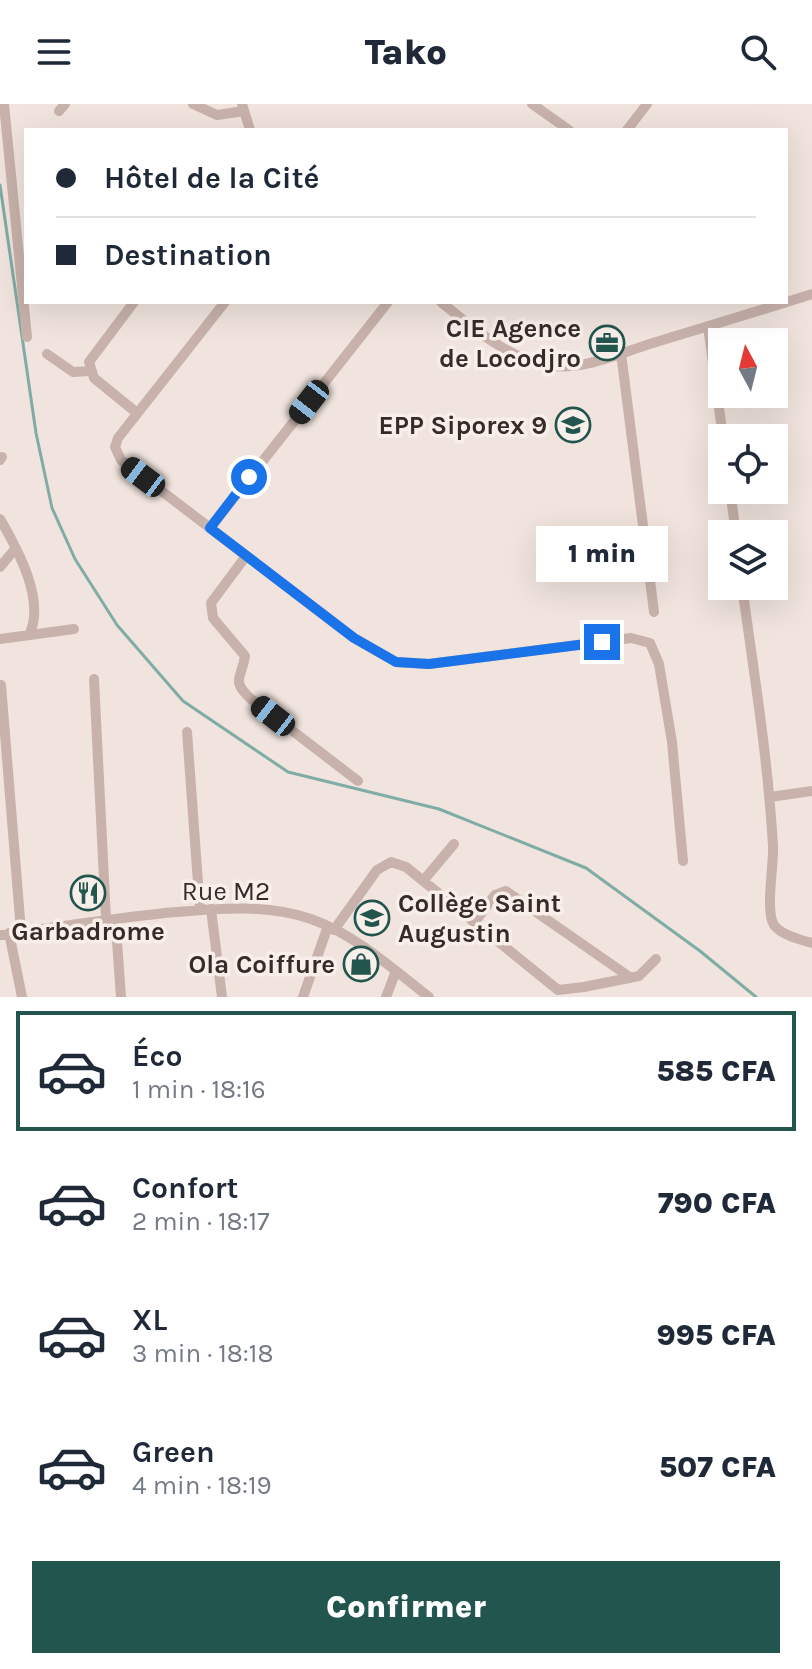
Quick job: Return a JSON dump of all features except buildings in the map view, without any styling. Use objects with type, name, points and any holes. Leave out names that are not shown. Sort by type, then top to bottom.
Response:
[{"type":"street","points":[[4,104],[4,184],[27,337]]},
{"type":"street","points":[[193,104],[217,115],[243,108],[249,128]]},
{"type":"street","points":[[532,104],[566,128]]},
{"type":"street","points":[[629,128],[647,104]]},
{"type":"street","points":[[788,301],[812,294]]},
{"type":"street","points":[[132,304],[89,362],[94,378],[137,413]]},
{"type":"street","points":[[223,304],[118,438],[115,447],[117,454],[354,638],[396,662],[429,664],[631,638],[650,643],[659,664],[672,742],[683,861]]},
{"type":"street","points":[[210,528],[386,304]]},
{"type":"street","points":[[444,304],[510,351],[543,364],[571,366],[780,304]]},
{"type":"street","points":[[708,326],[721,424]]},
{"type":"street","points":[[621,353],[654,612]]},
{"type":"street","points":[[47,354],[73,372],[90,371]]},
{"type":"street","points":[[0,519],[34,596],[35,622],[29,635]]},
{"type":"street","points":[[0,567],[15,549]]},
{"type":"street","points":[[246,556],[211,603],[213,618],[245,656],[238,680],[240,686],[251,699],[358,781]]},
{"type":"street","points":[[744,600],[770,797],[774,861],[771,916],[775,927],[796,939],[812,943]]},
{"type":"street","points":[[0,639],[74,629]]},
{"type":"street","points":[[94,679],[106,919],[116,928],[121,997]]},
{"type":"street","points":[[1,685],[21,931]]},
{"type":"street","points":[[187,732],[205,909],[222,997]]},
{"type":"street","points":[[770,797],[812,791]]},
{"type":"street","points":[[423,881],[454,844]]},
{"type":"street","points":[[303,997],[331,928],[383,865],[391,862],[399,863],[423,881],[554,993],[631,978],[646,971],[656,959]]},
{"type":"street","points":[[474,923],[495,895],[506,891],[631,978]]},
{"type":"street","name":"Rue M2","points":[[4,934],[205,909],[268,909],[311,919],[331,928],[429,997]]},
{"type":"street","points":[[4,934],[22,997]]},
{"type":"street","points":[[386,997],[396,971]]},
{"type":"waterway","points":[[0,185],[36,433],[52,508],[75,559],[117,625],[183,701],[288,772],[439,809],[586,868],[700,951],[756,997]]},
{"type":"place","name":"CIE Agence de Locodjro","points":[[607,343]]},
{"type":"place","name":"EPP Siporex 9","points":[[573,425]]},
{"type":"place","name":"Garbadrome","points":[[88,893]]},
{"type":"place","name":"Collège Saint Augustin","points":[[372,918]]},
{"type":"place","name":"Ola Coiffure","points":[[361,964]]},
{"type":"route","points":[[249,477],[210,528],[354,638],[381,655],[396,662],[429,664],[602,642]]}]
